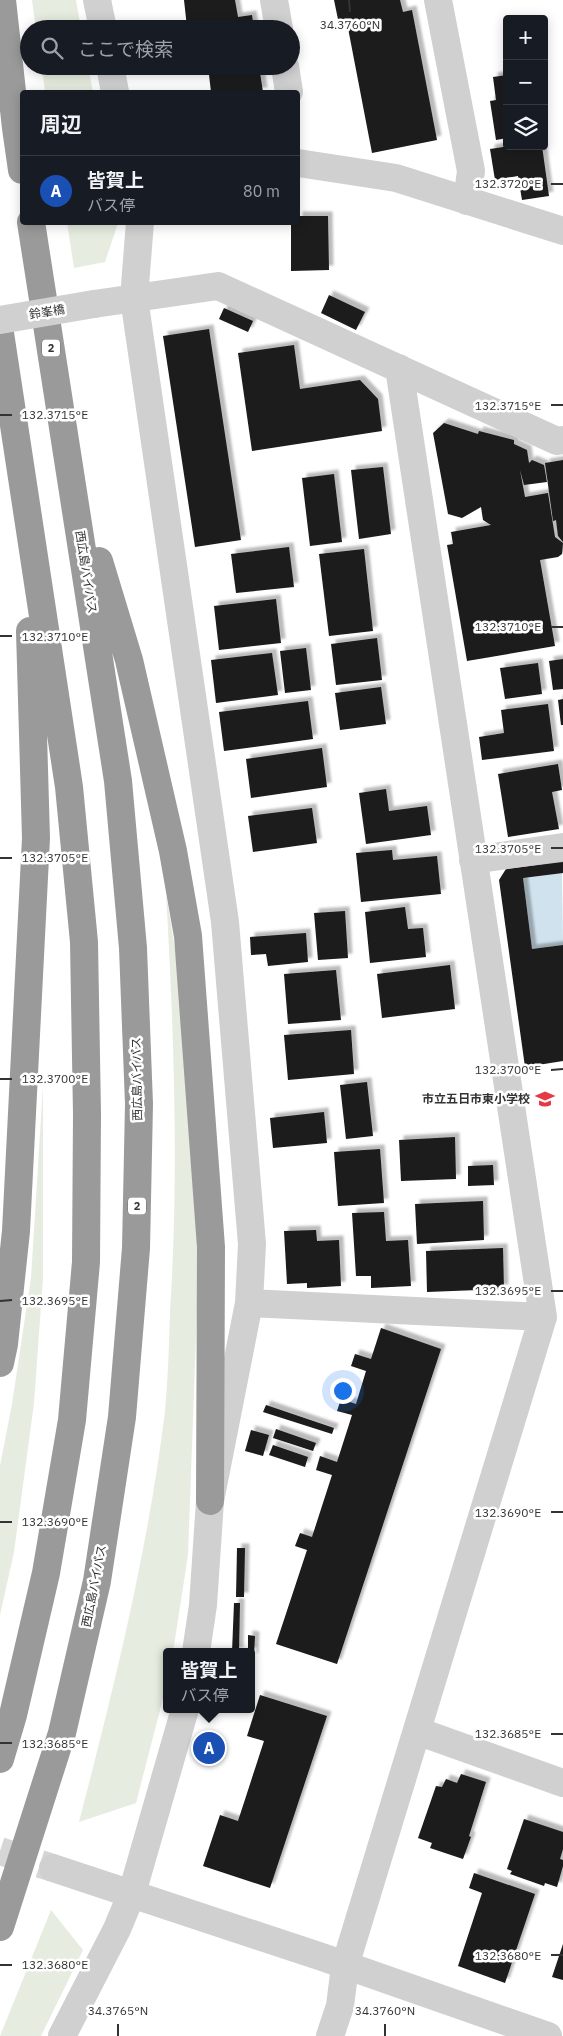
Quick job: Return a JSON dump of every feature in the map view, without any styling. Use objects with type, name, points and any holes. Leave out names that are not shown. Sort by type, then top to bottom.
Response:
[{"type":"highway","points":[[2,0],[20,156]]},
{"type":"highway","name":"西広島バイパス","points":[[0,1927],[14,1888],[62,1732],[97,1581],[122,1417],[136,1248],[139,1104],[133,948],[118,780],[72,474],[31,225]]},
{"type":"highway","points":[[0,333],[69,787],[84,942],[88,1114],[86,1262],[72,1420],[46,1573],[13,1715],[0,1759]]},
{"type":"highway","points":[[72,474],[129,660],[173,851],[188,936],[211,1247],[210,1501]]},
{"type":"highway","points":[[0,1363],[4,1344],[16,1231],[36,838],[24,488]]},
{"type":"street","points":[[97,0],[101,20]]},
{"type":"street","points":[[274,0],[277,20]]},
{"type":"street","points":[[438,0],[471,171],[467,201]]},
{"type":"street","points":[[112,75],[115,90]]},
{"type":"street","points":[[286,75],[289,90]]},
{"type":"street","points":[[300,157],[396,178],[563,231]]},
{"type":"street","points":[[140,225],[134,298],[225,922],[252,1244],[249,1303],[210,1501],[203,1605],[197,1648]]},
{"type":"street","name":"鈴峯橋","points":[[0,320],[218,286],[557,441],[563,440]]},
{"type":"street","points":[[330,2036],[340,2006],[345,1966],[543,1317],[399,368]]},
{"type":"street","points":[[0,406],[17,442]]},
{"type":"street","points":[[473,860],[563,847]]},
{"type":"street","points":[[249,1303],[543,1317]]},
{"type":"street","points":[[62,2036],[117,1929],[132,1893],[184,1713]]},
{"type":"street","points":[[416,1731],[563,1782]]},
{"type":"street","points":[[53,1868],[345,1966],[506,2029],[548,2036]]},
{"type":"shaded area","points":[[32,0],[76,0],[79,20],[35,20]]},
{"type":"shaded area","points":[[43,75],[90,75],[93,90],[45,90]]},
{"type":"shaded area","points":[[67,225],[117,225],[105,262],[74,268]]},
{"type":"shaded area","points":[[166,893],[185,1013],[199,1255],[188,1555],[174,1648],[163,1648],[163,1699],[136,1803],[79,1822],[105,1721],[140,1567],[165,1411],[173,1260],[175,1155]]},
{"type":"shaded area","points":[[43,1086],[43,1278],[34,1403],[14,1552],[0,1615],[0,1466],[12,1404],[31,1278]]},
{"type":"shaded area","points":[[51,1910],[83,1950],[41,2036],[0,2036]]},
{"type":"water","points":[[562,873],[563,945],[532,949],[523,878]]},
{"type":"building","points":[[184,0],[235,0],[238,17],[252,15],[253,20],[186,20]]},
{"type":"building","points":[[334,0],[400,0],[403,12],[412,10],[437,140],[372,153],[348,28],[340,29]]},
{"type":"building","points":[[209,75],[260,75],[263,90],[211,90]]},
{"type":"building","points":[[503,76],[503,139],[496,140],[490,101],[496,100],[493,77]]},
{"type":"building","points":[[503,147],[503,150],[543,150],[549,196],[522,200],[518,176],[495,180],[490,149]]},
{"type":"building","points":[[300,216],[328,216],[329,270],[291,271],[291,225],[300,225]]},
{"type":"building","points":[[329,295],[365,312],[356,330],[321,313]]},
{"type":"building","points":[[224,308],[253,321],[248,332],[219,319]]},
{"type":"building","points":[[209,329],[241,540],[195,547],[163,336]]},
{"type":"building","points":[[294,345],[300,389],[360,380],[378,399],[382,431],[252,451],[238,353]]},
{"type":"building","points":[[444,423],[478,434],[479,431],[514,440],[514,444],[527,450],[529,463],[532,460],[544,465],[547,482],[524,485],[520,470],[525,497],[548,493],[555,537],[563,543],[562,554],[558,557],[540,560],[555,646],[467,661],[447,545],[453,544],[451,532],[491,525],[483,520],[481,507],[462,518],[448,514],[433,433]]},
{"type":"building","points":[[563,460],[563,542],[558,536],[556,520],[553,521],[545,463]]},
{"type":"building","points":[[383,467],[391,534],[359,539],[351,470]]},
{"type":"building","points":[[334,474],[342,542],[310,546],[302,478]]},
{"type":"building","points":[[289,547],[294,587],[236,593],[231,554]]},
{"type":"building","points":[[364,549],[373,631],[329,636],[319,554]]},
{"type":"building","points":[[276,599],[281,643],[219,650],[214,606]]},
{"type":"building","points":[[377,638],[382,680],[336,685],[331,644]]},
{"type":"building","points":[[306,648],[311,690],[285,693],[280,651]]},
{"type":"building","points":[[272,653],[278,695],[216,703],[211,660]]},
{"type":"building","points":[[563,659],[563,689],[553,690],[549,661]]},
{"type":"building","points":[[538,663],[542,694],[505,699],[500,668]]},
{"type":"building","points":[[381,687],[386,724],[340,730],[335,693]]},
{"type":"building","points":[[563,699],[563,725],[561,725],[558,700]]},
{"type":"building","points":[[308,701],[313,739],[224,751],[219,712]]},
{"type":"building","points":[[548,704],[554,751],[482,760],[479,737],[504,733],[501,710]]},
{"type":"building","points":[[322,748],[327,787],[251,798],[246,759]]},
{"type":"building","points":[[558,764],[562,790],[552,792],[559,829],[508,837],[498,774]]},
{"type":"building","points":[[386,789],[389,811],[427,806],[431,835],[366,844],[359,793]]},
{"type":"building","points":[[312,808],[317,843],[253,852],[248,816]]},
{"type":"building","points":[[392,850],[393,860],[437,856],[441,894],[361,902],[356,853]]},
{"type":"building","points":[[563,862],[563,873],[523,878],[532,949],[563,945],[563,1061],[525,1067],[499,880],[506,869]]},
{"type":"building","points":[[405,907],[408,929],[423,928],[426,957],[370,963],[365,912]]},
{"type":"building","points":[[345,911],[348,958],[318,960],[314,913]]},
{"type":"building","points":[[306,933],[308,962],[268,966],[266,954],[251,955],[250,937]]},
{"type":"building","points":[[450,965],[455,1009],[382,1018],[377,974]]},
{"type":"building","points":[[336,970],[341,1020],[288,1024],[284,974]]},
{"type":"building","points":[[351,1030],[354,1074],[288,1080],[284,1035]]},
{"type":"building","points":[[367,1082],[373,1136],[346,1139],[340,1085]]},
{"type":"building","points":[[324,1112],[327,1143],[273,1148],[270,1118]]},
{"type":"building","points":[[455,1137],[456,1179],[401,1181],[399,1140]]},
{"type":"building","points":[[380,1149],[384,1203],[338,1206],[334,1152]]},
{"type":"building","points":[[493,1165],[494,1185],[468,1186],[468,1166]]},
{"type":"building","points":[[483,1201],[484,1240],[417,1244],[415,1204]]},
{"type":"building","points":[[384,1212],[386,1241],[408,1240],[411,1286],[371,1288],[371,1276],[356,1276],[352,1213]]},
{"type":"building","points":[[316,1230],[317,1241],[339,1240],[341,1286],[307,1288],[307,1283],[287,1284],[284,1231]]},
{"type":"building","points":[[503,1248],[504,1289],[427,1292],[426,1251]]},
{"type":"building","points":[[381,1328],[441,1349],[337,1664],[276,1644],[307,1550],[295,1546],[300,1533],[312,1537],[332,1475],[316,1470],[320,1456],[337,1462],[352,1415],[337,1411],[341,1399],[356,1404],[366,1371],[351,1366],[355,1354],[371,1359]]},
{"type":"building","points":[[266,1405],[334,1428],[332,1434],[263,1412]]},
{"type":"building","points":[[276,1429],[316,1443],[313,1451],[273,1438]]},
{"type":"building","points":[[251,1430],[269,1435],[263,1456],[245,1451]]},
{"type":"building","points":[[273,1445],[308,1457],[305,1467],[269,1455]]},
{"type":"building","points":[[237,1548],[245,1548],[244,1597],[236,1597]]},
{"type":"building","points":[[234,1603],[240,1603],[239,1648],[232,1648]]},
{"type":"building","points":[[248,1635],[255,1636],[254,1648],[248,1648]]},
{"type":"building","points":[[260,1695],[327,1716],[270,1888],[203,1866],[220,1815],[238,1821],[264,1741],[247,1736]]},
{"type":"building","points":[[461,1774],[486,1782],[463,1859],[430,1848],[432,1843],[418,1838],[436,1786],[442,1787],[446,1779],[457,1783]]},
{"type":"building","points":[[524,1819],[563,1832],[563,1849],[560,1859],[563,1860],[563,1866],[557,1887],[545,1883],[544,1886],[510,1874],[512,1871],[507,1869]]},
{"type":"building","points":[[474,1873],[535,1894],[505,1983],[458,1966],[482,1893],[469,1888]]},
{"type":"building","points":[[563,1944],[563,1980],[552,1977]]},
{"type":"tunnel","points":[[0,1851],[53,1868]]},
{"type":"place","name":"市立五日市東小学校","points":[[545,1099]]},
{"type":"place","name":"皆賀上","points":[[209,1748]]}]
